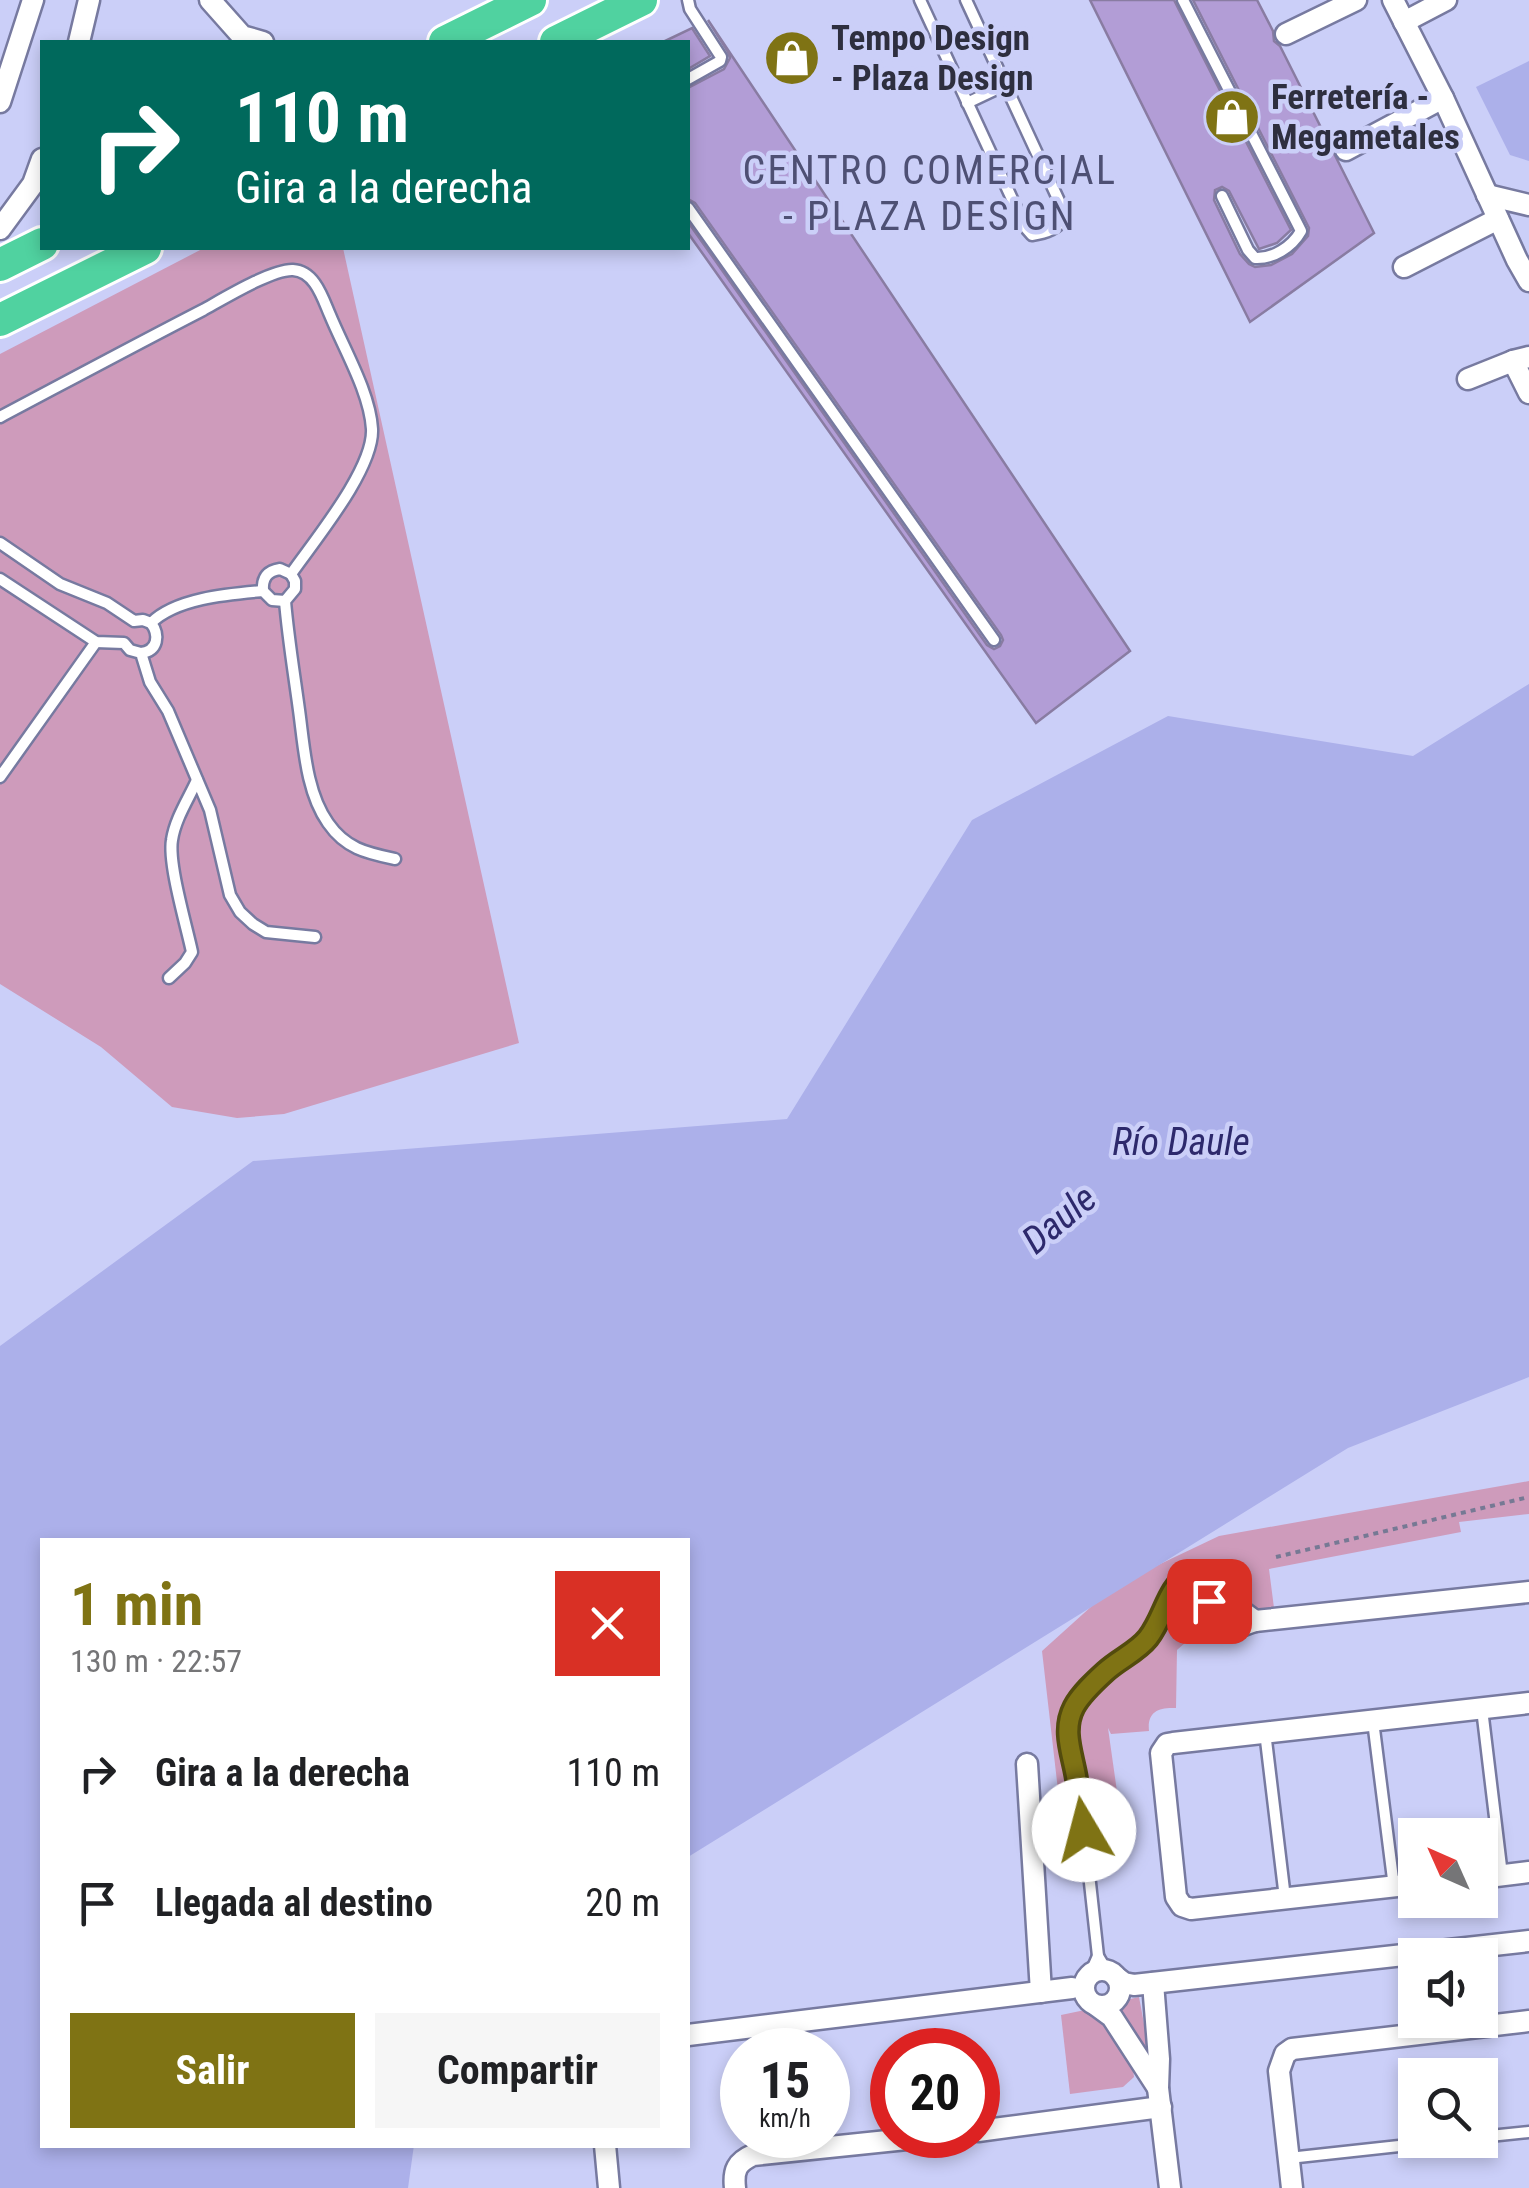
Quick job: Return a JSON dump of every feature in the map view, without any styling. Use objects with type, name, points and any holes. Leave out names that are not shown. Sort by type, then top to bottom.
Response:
[{"type":"highway","points":[[449,40],[530,0]]},
{"type":"highway","points":[[560,40],[641,0]]},
{"type":"highway","points":[[0,265],[40,245]]},
{"type":"highway","points":[[0,320],[140,250]]},
{"type":"street","points":[[0,102],[33,0]]},
{"type":"street","points":[[79,40],[88,0]]},
{"type":"street","points":[[210,0],[242,36],[255,40]]},
{"type":"street","points":[[1286,34],[1356,0]]},
{"type":"street","points":[[1393,0],[1498,219],[1523,255],[1529,282]]},
{"type":"street","points":[[1404,22],[1446,0]]},
{"type":"street","points":[[1346,150],[1443,98]]},
{"type":"street","points":[[0,230],[33,184],[40,165]]},
{"type":"street","points":[[1487,195],[1529,205]]},
{"type":"street","points":[[1404,267],[1498,219]]},
{"type":"street","points":[[1468,380],[1521,359],[1529,393]]},
{"type":"street","points":[[1255,1621],[1228,1601],[1214,1599],[1202,1610],[1202,1620],[1209,1629],[1219,1631],[1255,1621],[1529,1592]]},
{"type":"street","points":[[1398,1887],[1182,1906],[1176,1897],[1161,1752],[1167,1744],[1174,1743],[1529,1702]]},
{"type":"street","points":[[1027,1764],[1041,1992]]},
{"type":"street","points":[[1498,1876],[1529,1872]]},
{"type":"street","points":[[690,2035],[1105,1983],[1529,1941]]},
{"type":"street","points":[[1105,1983],[1112,2017],[1159,2097]]},
{"type":"street","points":[[1105,1983],[1159,2058],[1159,2097],[1170,2188]]},
{"type":"street","points":[[1292,2188],[1279,2071],[1285,2054],[1292,2050],[1529,2021]]},
{"type":"street","points":[[1000,2127],[1159,2097]]},
{"type":"street","points":[[735,2188],[738,2164],[753,2155],[870,2143]]},
{"type":"street","points":[[605,2148],[610,2188]]},
{"type":"lane","points":[[688,0],[721,57],[690,77]]},
{"type":"lane","points":[[920,0],[1025,227],[1032,235],[1043,233],[1061,225],[1066,216],[966,0]]},
{"type":"lane","points":[[1183,0],[1298,224],[1296,240],[1275,255],[1255,258],[1222,196]]},
{"type":"lane","points":[[967,104],[1005,84]]},
{"type":"lane","points":[[690,211],[994,640]]},
{"type":"lane","points":[[0,417],[238,291],[280,272],[302,272],[319,289],[366,400],[372,430],[369,454],[343,500],[291,574]]},
{"type":"lane","points":[[0,543],[60,584],[107,603],[127,631],[130,650],[146,653],[157,640],[156,630],[143,620],[127,631],[96,642],[0,776]]},
{"type":"lane","points":[[286,600],[272,600],[263,591],[268,573],[280,569],[295,581],[295,589],[286,600],[288,632],[306,759],[316,798],[328,822],[342,838],[361,852],[395,859]]},
{"type":"lane","points":[[0,579],[96,642]]},
{"type":"lane","points":[[151,624],[170,610],[214,596],[263,591]]},
{"type":"lane","points":[[141,653],[150,682],[168,711],[210,810],[230,895],[240,912],[266,932],[316,937]]},
{"type":"lane","points":[[169,978],[192,952],[171,844],[198,780]]},
{"type":"lane","points":[[1105,1983],[1082,1810],[1067,1732],[1069,1720],[1074,1707],[1108,1669],[1149,1637],[1167,1598],[1182,1578],[1190,1573],[1201,1574],[1214,1599]]},
{"type":"lane","points":[[1482,1708],[1502,1875]]},
{"type":"lane","points":[[1373,1720],[1398,1854]]},
{"type":"lane","points":[[1266,1732],[1286,1898]]},
{"type":"lane","points":[[1498,2135],[1529,2132]]},
{"type":"lane","points":[[1289,2158],[1398,2146]]},
{"type":"path","points":[[1276,1557],[1529,1496]]},
{"type":"shaded area","points":[[200,250],[343,250],[519,1043],[284,1114],[237,1118],[172,1107],[101,1047],[0,984],[0,354]]},
{"type":"shaded area","points":[[1529,1481],[1529,1514],[1459,1522],[1461,1532],[1269,1569],[1274,1608],[1250,1609],[1241,1589],[1226,1584],[1206,1589],[1190,1615],[1195,1634],[1177,1650],[1176,1708],[1155,1712],[1149,1731],[1111,1734],[1108,1728],[1126,1855],[1095,1848],[1066,1860],[1042,1651],[1114,1586],[1219,1536]]},
{"type":"shaded area","points":[[1139,1997],[1150,2056],[1120,2008],[1126,2000]]},
{"type":"shaded area","points":[[1085,2010],[1099,2019],[1133,2068],[1134,2077],[1123,2087],[1070,2094],[1061,2015]]},
{"type":"water","points":[[1529,61],[1529,161],[1510,155],[1476,87]]},
{"type":"water","name":"Río Daule","points":[[1529,684],[1529,1377],[1348,1448],[690,1856],[690,1538],[40,1538],[40,2148],[414,2148],[408,2188],[0,2188],[0,1346],[253,1161],[787,1119],[972,820],[1168,716],[1413,756]]},
{"type":"building","name":"Ferretería - Megametales","points":[[1090,0],[1174,0],[1291,230],[1277,243],[1259,249],[1229,191],[1222,187],[1215,190],[1214,200],[1240,254],[1255,267],[1271,265],[1292,254],[1308,236],[1309,228],[1193,0],[1257,0],[1274,41],[1280,46],[1374,233],[1250,322]]},
{"type":"building","points":[[708,20],[1130,651],[1036,723],[690,236],[690,225],[987,645],[994,649],[1000,646],[1001,635],[690,200],[690,87],[724,69],[730,58]]},
{"type":"building","points":[[692,28],[710,56],[690,68],[690,40],[667,40]]},
{"type":"place","name":"Tempo Design - Plaza Design","points":[[792,58]]},
{"type":"place","name":"Ferretería - Megametales","points":[[1232,117]]},
{"type":"district","name":"CENTRO COMERCIAL - PLAZA DESIGN","points":[[930,193]]},
{"type":"route","points":[[1084,1830],[1067,1732],[1074,1707],[1108,1669],[1149,1637],[1167,1598],[1182,1578],[1190,1573],[1201,1574],[1214,1599],[1209,1601]]},
{"type":"water label","name":"Daule","points":[[1059,1219]]}]
